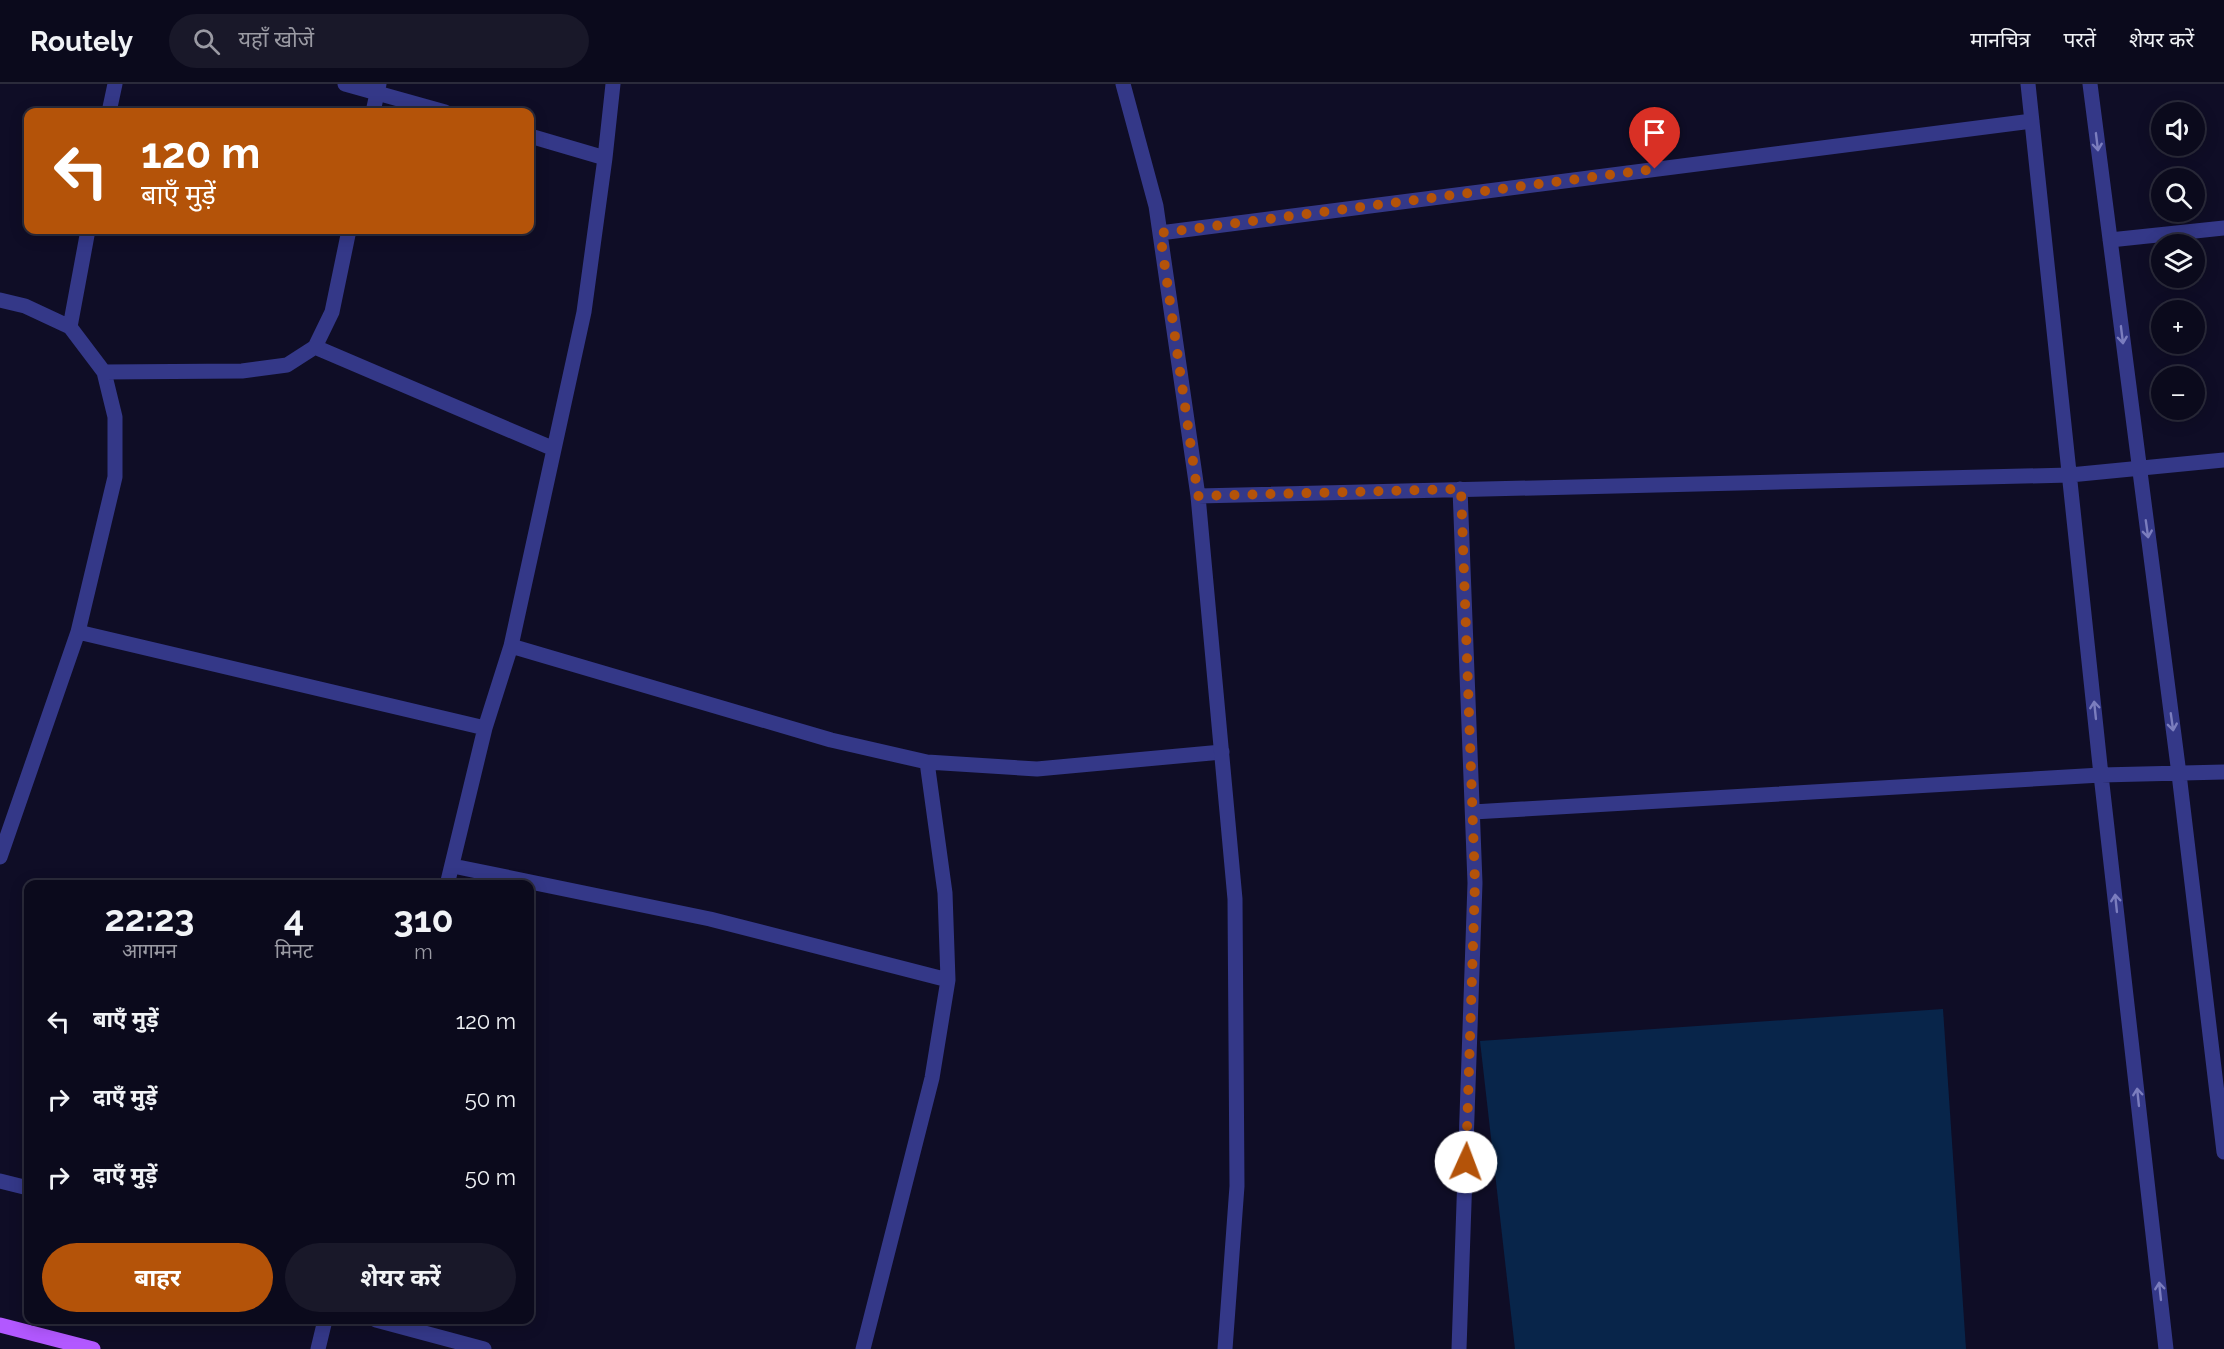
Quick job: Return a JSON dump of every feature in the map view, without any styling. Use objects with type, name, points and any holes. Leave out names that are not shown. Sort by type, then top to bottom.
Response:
[{"type":"main road","points":[[0,1325],[93,1349]]},
{"type":"street","points":[[110,108],[115,84]]},
{"type":"street","points":[[345,84],[378,89],[433,108]]},
{"type":"street","points":[[449,880],[485,728],[511,646],[584,312],[613,84]]},
{"type":"street","points":[[1123,84],[1156,206],[1198,496],[1235,899],[1237,1186],[1225,1349]]},
{"type":"street","points":[[2028,84],[2101,775],[2166,1349]]},
{"type":"street","points":[[2090,84],[2138,468],[2217,1040],[2224,1152]]},
{"type":"street","points":[[375,108],[378,89]]},
{"type":"street","points":[[1160,233],[2032,121]]},
{"type":"street","points":[[534,137],[605,158]]},
{"type":"street","points":[[2110,240],[2224,228]]},
{"type":"street","points":[[70,327],[87,234]]},
{"type":"street","points":[[104,372],[242,371],[287,365],[315,347],[332,312],[348,234]]},
{"type":"street","points":[[0,300],[25,306],[70,327],[104,372],[116,417],[115,477],[78,632],[0,857]]},
{"type":"street","points":[[315,347],[554,449]]},
{"type":"street","points":[[1198,496],[2070,475],[2224,460]]},
{"type":"street","points":[[1459,1349],[1475,883],[1461,489]]},
{"type":"street","points":[[78,632],[485,728]]},
{"type":"street","points":[[511,646],[831,740],[927,762],[1037,769],[1222,752]]},
{"type":"street","points":[[863,1349],[932,1078],[948,980],[945,893],[927,762]]},
{"type":"street","points":[[1473,812],[2101,775],[2224,771]]},
{"type":"street","points":[[453,866],[521,880]]},
{"type":"street","points":[[534,883],[710,919],[948,980]]},
{"type":"street","points":[[0,1181],[24,1187]]},
{"type":"street","points":[[318,1349],[324,1324]]},
{"type":"street","points":[[391,1324],[484,1349]]},
{"type":"water","points":[[1943,1009],[1966,1349],[1515,1349],[1480,1041]]},
{"type":"route","points":[[1466,1162],[1475,883],[1461,489],[1198,496],[1160,233],[1655,169]]}]
